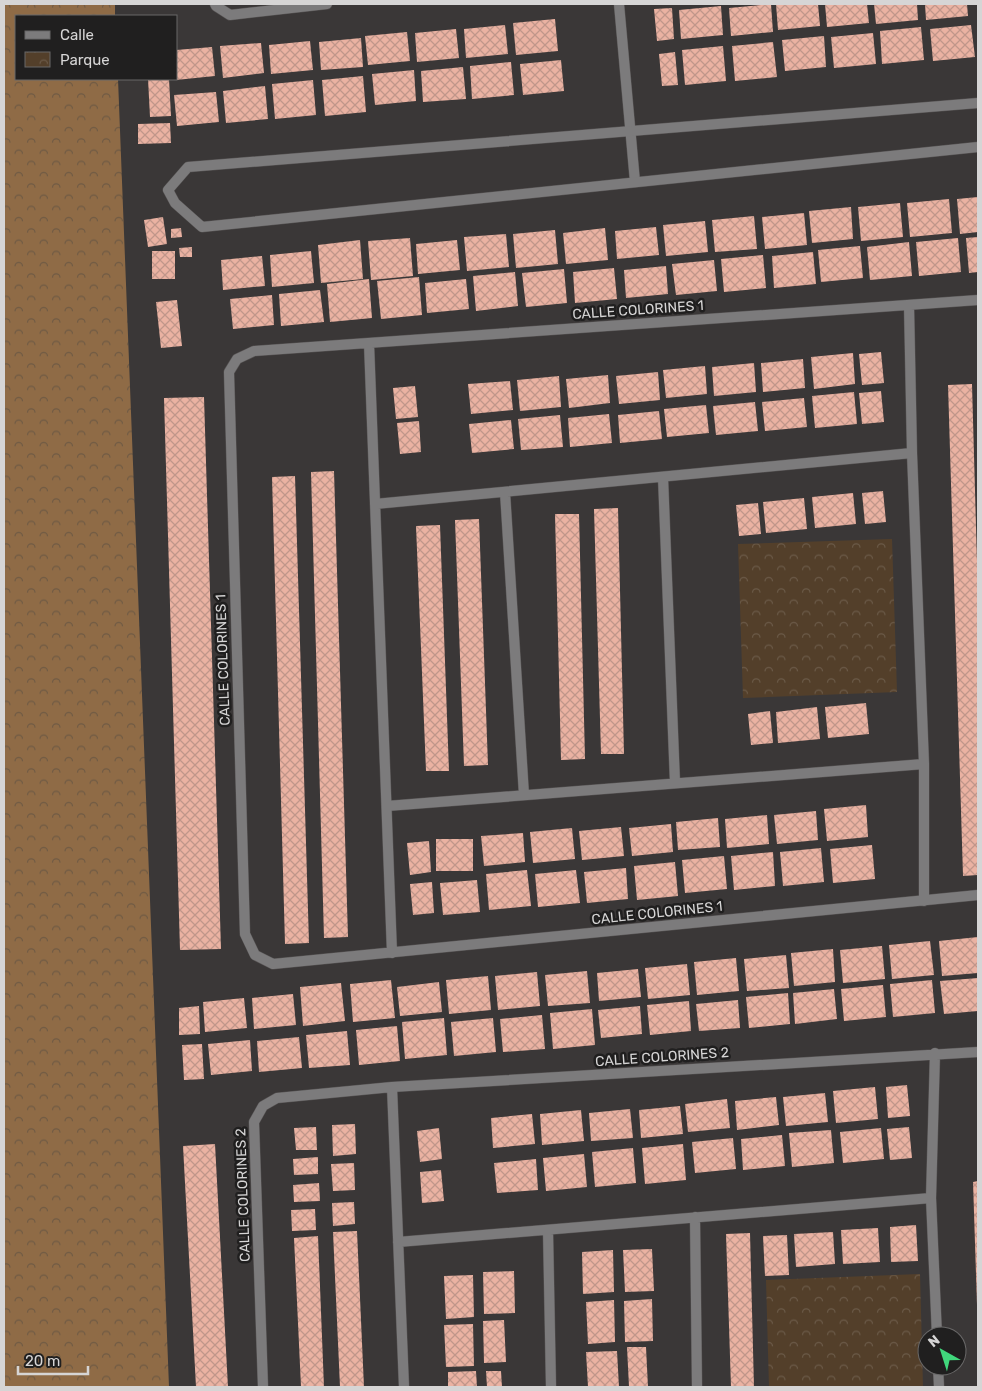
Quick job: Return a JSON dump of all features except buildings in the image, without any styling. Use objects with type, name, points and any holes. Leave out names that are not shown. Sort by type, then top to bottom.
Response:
[{"type":"street","points":[[215,4],[230,15],[327,4]]},
{"type":"street","points":[[619,4],[635,182]]},
{"type":"street","points":[[978,103],[188,167],[168,190],[175,203],[202,227],[978,147]]},
{"type":"street","name":"CALLE COLORINES 1","points":[[978,300],[254,351],[237,359],[229,372],[245,934],[255,955],[273,964],[978,895]]},
{"type":"street","points":[[909,305],[912,453],[924,764],[924,900]]},
{"type":"street","points":[[369,343],[392,952]]},
{"type":"street","points":[[375,504],[912,453]]},
{"type":"street","points":[[663,477],[675,783]]},
{"type":"street","points":[[506,492],[524,795]]},
{"type":"street","points":[[387,806],[924,764]]},
{"type":"street","name":"CALLE COLORINES 2","points":[[263,1387],[254,1122],[263,1106],[277,1098],[392,1087],[934,1053],[978,1052]]},
{"type":"street","points":[[934,1053],[931,1198],[937,1326]]},
{"type":"street","points":[[392,1087],[404,1387]]},
{"type":"street","points":[[398,1242],[931,1198]]},
{"type":"street","points":[[695,1218],[697,1387]]},
{"type":"street","points":[[548,1230],[551,1387]]},
{"type":"green space","points":[[4,4],[115,4],[115,15],[15,15],[15,80],[118,80],[169,1387],[4,1387]]},
{"type":"green space","points":[[892,539],[897,692],[743,698],[738,544]]},
{"type":"green space","points":[[920,1274],[921,1326],[917,1326],[917,1376],[923,1376],[923,1387],[769,1387],[766,1280]]}]
